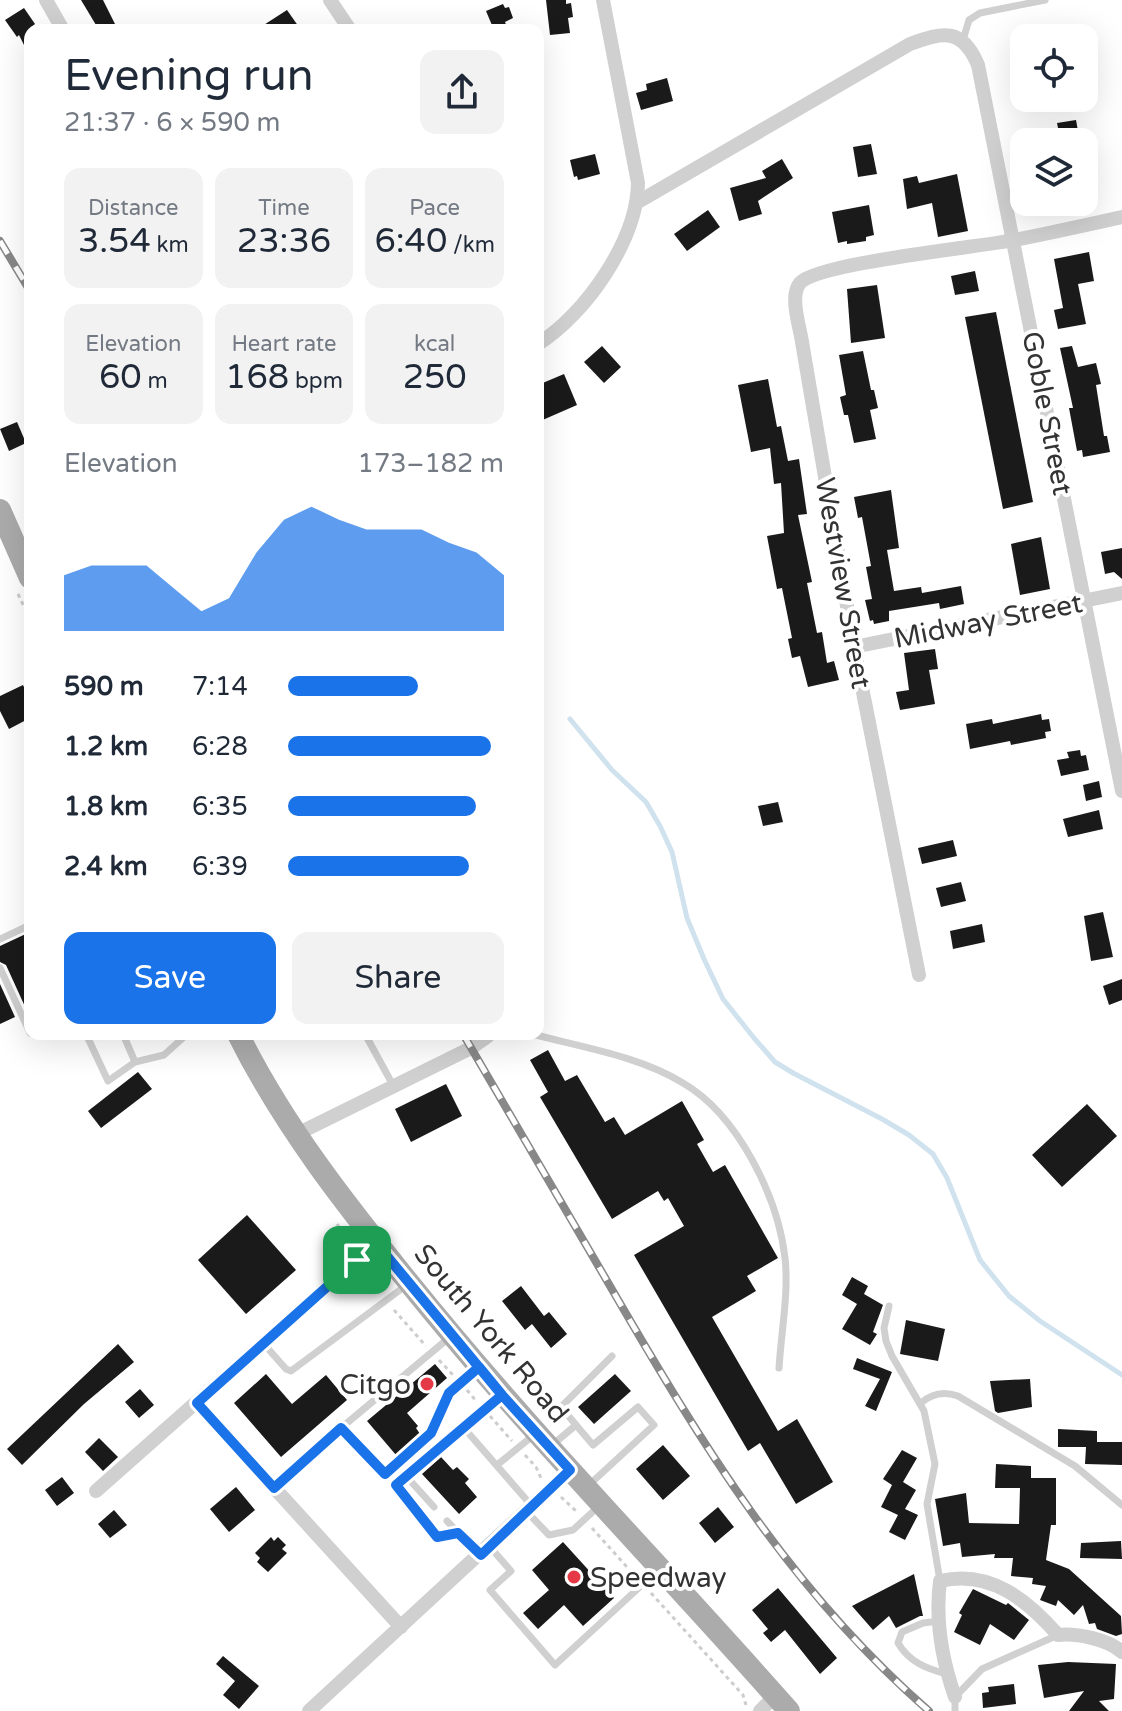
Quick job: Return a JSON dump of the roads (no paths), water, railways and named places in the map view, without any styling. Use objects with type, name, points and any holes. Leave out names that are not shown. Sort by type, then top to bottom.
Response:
[{"type":"main road","points":[[0,510],[7,546],[24,570]]},
{"type":"main road","name":"South York Road","points":[[242,1040],[297,1134],[376,1243],[502,1395],[659,1569],[775,1706]]},
{"type":"street","points":[[46,0],[60,24]]},
{"type":"street","points":[[330,0],[346,24]]},
{"type":"street","points":[[544,340],[585,301],[622,244],[638,202],[638,183],[603,0]]},
{"type":"street","points":[[638,202],[910,44],[945,35],[963,40]]},
{"type":"street","name":"Goble Street","points":[[963,40],[978,65],[1122,791]]},
{"type":"street","name":"Westview Street","points":[[919,975],[854,647],[795,296],[797,288],[808,277],[889,259],[1013,240],[1122,217]]},
{"type":"street","name":"Midway Street","points":[[854,647],[1122,593]]},
{"type":"street","points":[[297,1134],[484,1040]]},
{"type":"street","points":[[96,1491],[376,1243]]},
{"type":"street","points":[[197,1403],[401,1627]]},
{"type":"street","points":[[309,1711],[570,1470]]},
{"type":"street","points":[[955,1704],[942,1654],[940,1581],[968,1577],[985,1580],[1013,1593],[1035,1609],[1058,1635],[1072,1634],[1111,1644],[1122,1652]]},
{"type":"lane","points":[[963,40],[969,20],[980,13],[1045,0]]},
{"type":"lane","points":[[0,939],[24,928]]},
{"type":"lane","points":[[0,968],[24,1021]]},
{"type":"lane","points":[[544,1037],[627,1060],[684,1083],[719,1114],[749,1154],[768,1191],[778,1220],[786,1261],[779,1368]]},
{"type":"lane","points":[[89,1040],[108,1081],[135,1062],[164,1055],[181,1040]]},
{"type":"lane","points":[[126,1040],[135,1062]]},
{"type":"lane","points":[[368,1040],[394,1087]]},
{"type":"lane","points":[[263,1343],[291,1371],[409,1283]]},
{"type":"lane","points":[[889,1306],[885,1316],[886,1341],[898,1368],[921,1403],[935,1464],[927,1504],[940,1581]]},
{"type":"lane","points":[[274,1488],[452,1336]]},
{"type":"lane","points":[[464,1428],[497,1465],[549,1535],[573,1530],[593,1496],[654,1425],[638,1407],[593,1445],[561,1407],[612,1356]]},
{"type":"lane","points":[[341,1428],[385,1474],[431,1433],[449,1393],[479,1367]]},
{"type":"lane","points":[[921,1403],[934,1394],[951,1393],[958,1396],[1075,1466],[1122,1505]]},
{"type":"lane","points":[[458,1533],[437,1537],[396,1485],[502,1395]]},
{"type":"lane","points":[[497,1465],[576,1425]]},
{"type":"lane","points":[[406,1476],[434,1507]]},
{"type":"lane","points":[[447,1521],[458,1533],[511,1571],[490,1590],[555,1665],[659,1569]]},
{"type":"lane","points":[[939,1621],[923,1623],[902,1632],[898,1643],[909,1658],[947,1674]]},
{"type":"lane","points":[[955,1704],[982,1669],[1058,1635]]},
{"type":"waterway","points":[[570,719],[612,770],[646,802],[660,826],[672,852],[687,918],[704,959],[723,999],[754,1038],[775,1062],[882,1119],[933,1154],[947,1178],[980,1260],[1009,1296],[1040,1321],[1122,1375]]},
{"type":"railway","points":[[0,241],[24,281]]},
{"type":"railway","points":[[467,1040],[714,1458],[791,1565],[833,1616],[929,1711]]},
{"type":"place","name":"Citgo","points":[[427,1384]]},
{"type":"place","name":"Speedway","points":[[574,1577]]}]
